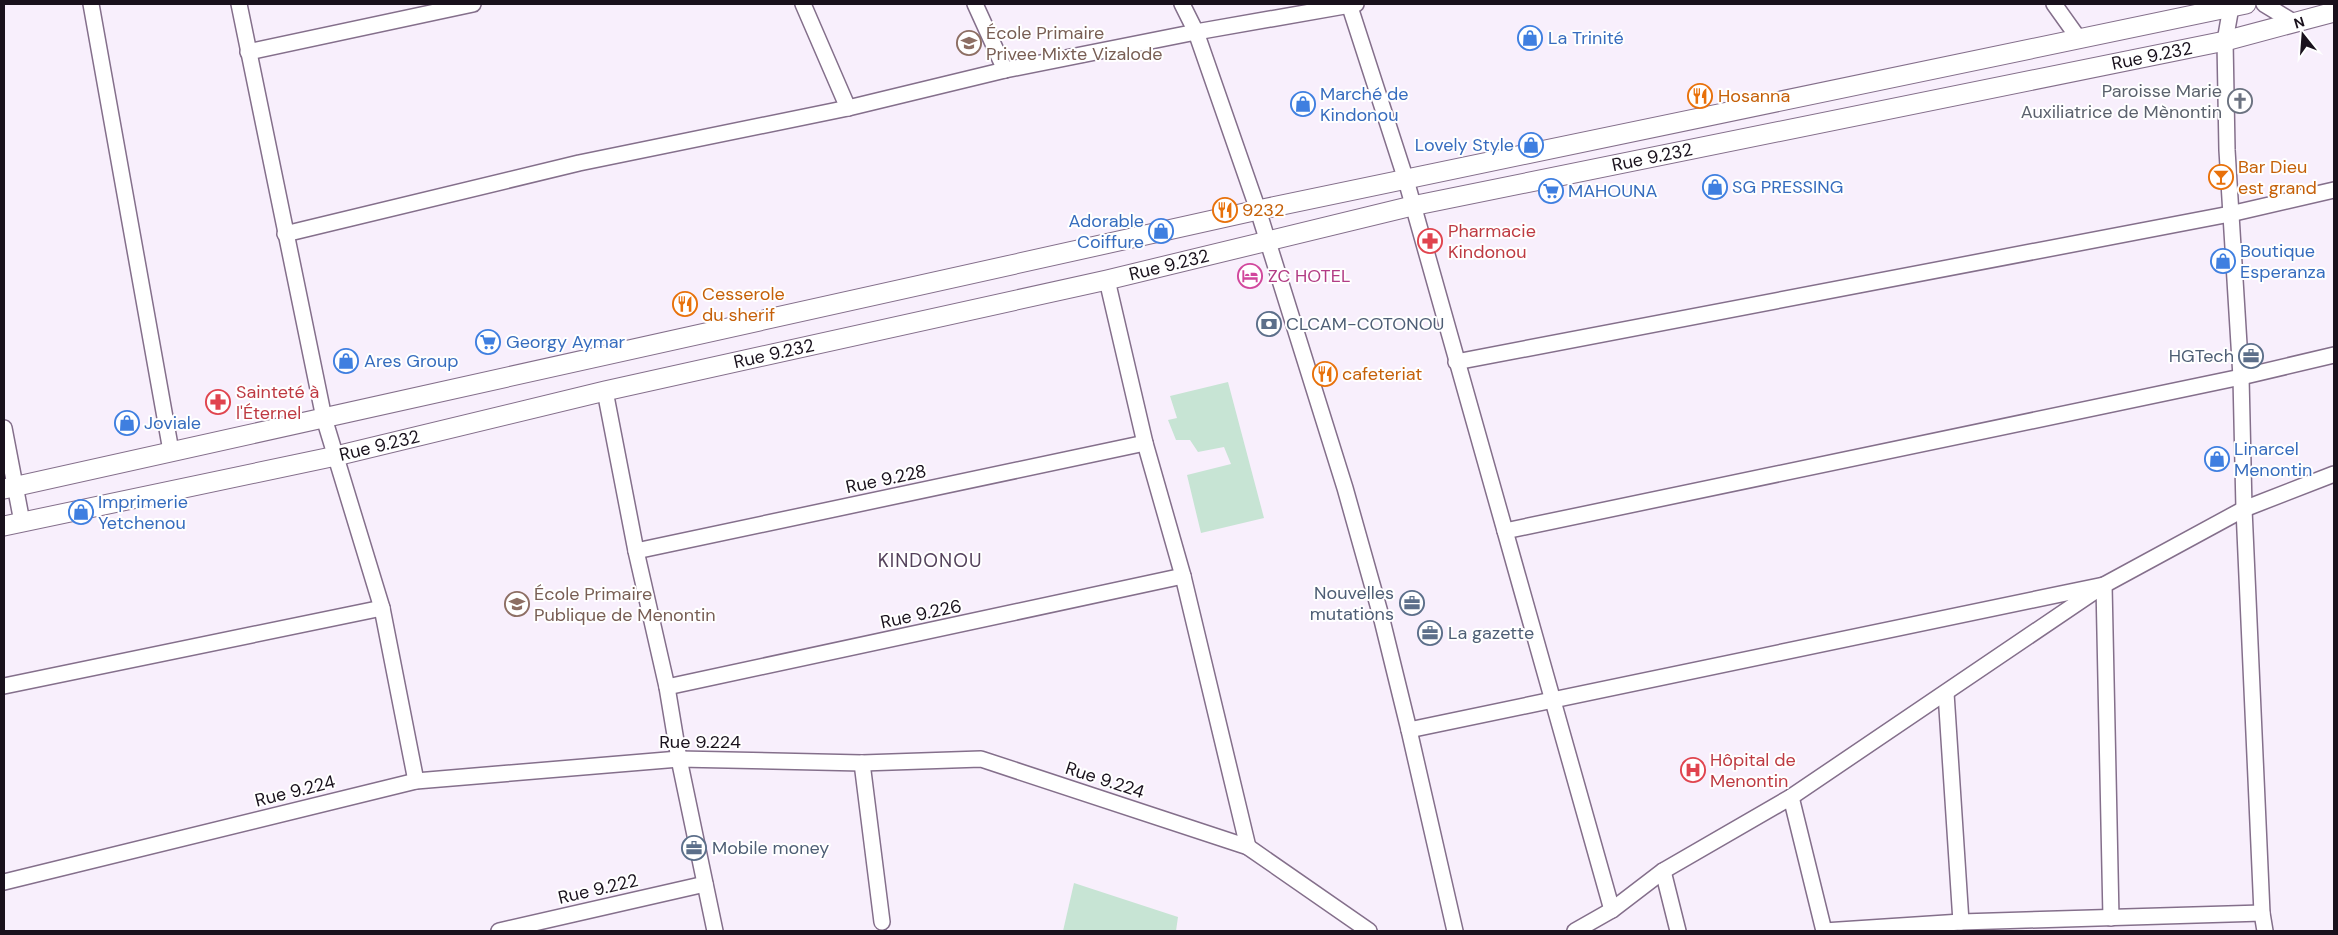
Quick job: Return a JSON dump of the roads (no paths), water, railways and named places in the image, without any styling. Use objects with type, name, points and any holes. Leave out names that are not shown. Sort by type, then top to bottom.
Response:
[{"type":"street","points":[[91,4],[171,451]]},
{"type":"street","points":[[239,4],[324,418],[382,608],[416,781]]},
{"type":"street","points":[[248,52],[473,4]]},
{"type":"street","points":[[803,4],[848,108]]},
{"type":"street","points":[[975,4],[1005,70]]},
{"type":"street","points":[[1182,4],[1196,32],[1258,210],[1345,488],[1409,730],[1455,931]]},
{"type":"street","points":[[285,234],[579,163],[848,108],[1005,70],[1196,32],[1352,4],[1406,180],[1612,910]]},
{"type":"street","points":[[2054,4],[2079,39]]},
{"type":"street","points":[[2264,4],[2295,23]]},
{"type":"street","points":[[2238,5],[2225,41],[2230,214],[2241,377],[2244,509],[2262,913],[2265,931]]},
{"type":"street","name":"Rue 9.232","points":[[10,488],[1258,210],[2238,5]]},
{"type":"street","name":"Rue 9.232","points":[[4,526],[336,456],[604,391],[1107,280],[1412,206],[2225,41],[2334,12]]},
{"type":"street","points":[[1456,362],[2230,214],[2334,190]]},
{"type":"street","points":[[1107,280],[1144,443],[1183,576],[1248,848]]},
{"type":"street","points":[[1505,531],[2241,377],[2334,355]]},
{"type":"street","points":[[604,391],[636,551],[667,687],[678,759],[715,931]]},
{"type":"street","points":[[4,428],[10,488],[22,522]]},
{"type":"street","name":"Rue 9.228","points":[[636,551],[1144,443]]},
{"type":"street","points":[[1575,931],[1612,910],[1663,871],[1791,797],[2104,585],[2244,509],[2334,474]]},
{"type":"street","name":"Rue 9.226","points":[[667,687],[1183,576]]},
{"type":"street","points":[[1409,730],[2104,585]]},
{"type":"street","points":[[2104,585],[2110,918]]},
{"type":"street","points":[[4,686],[382,608]]},
{"type":"street","points":[[1946,693],[1962,922]]},
{"type":"street","name":"Rue 9.224","points":[[4,882],[416,781],[678,759],[862,763],[981,759],[1248,848],[1370,931]]},
{"type":"street","points":[[862,763],[882,922]]},
{"type":"street","points":[[1791,797],[1824,931],[1962,922],[2262,913]]},
{"type":"street","points":[[1663,871],[1678,931]]},
{"type":"street","name":"Rue 9.222","points":[[498,931],[544,926],[705,884]]},
{"type":"place","name":"La Trinité","points":[[1530,38]]},
{"type":"place","name":"École Primaire Privee Mixte Vizalode","points":[[969,43]]},
{"type":"place","name":"Hosanna","points":[[1700,96]]},
{"type":"place","name":"Paroisse Marie Auxiliatrice de Mènontin","points":[[2240,101]]},
{"type":"place","name":"Marché de Kindonou","points":[[1303,104]]},
{"type":"place","name":"Lovely Style","points":[[1531,145]]},
{"type":"place","name":"Bar Dieu est grand","points":[[2221,177]]},
{"type":"place","name":"SG PRESSING","points":[[1715,187]]},
{"type":"place","name":"MAHOUNA","points":[[1551,191]]},
{"type":"place","name":"9232","points":[[1225,210]]},
{"type":"place","name":"Adorable Coiffure","points":[[1161,231]]},
{"type":"place","name":"Pharmacie Kindonou","points":[[1430,241]]},
{"type":"place","name":"Boutique Esperanza","points":[[2223,261]]},
{"type":"place","name":"ZC HOTEL","points":[[1250,276]]},
{"type":"place","name":"Cesserole du sherif","points":[[685,304]]},
{"type":"place","name":"CLCAM-COTONOU","points":[[1269,324]]},
{"type":"place","name":"Georgy Aymar","points":[[488,342]]},
{"type":"place","name":"HGTech","points":[[2251,356]]},
{"type":"place","name":"Ares Group","points":[[346,361]]},
{"type":"place","name":"cafeteriat","points":[[1325,374]]},
{"type":"place","name":"Sainteté à l'Éternel","points":[[218,402]]},
{"type":"place","name":"Joviale","points":[[127,423]]},
{"type":"place","name":"Linarcel Menontin","points":[[2217,459]]},
{"type":"place","name":"Imprimerie Yetchenou","points":[[81,512]]},
{"type":"place","name":"Nouvelles mutations","points":[[1412,603]]},
{"type":"place","name":"École Primaire Publique de Menontin","points":[[517,604]]},
{"type":"place","name":"La gazette","points":[[1430,633]]},
{"type":"place","name":"Hôpital de Menontin","points":[[1693,770]]},
{"type":"place","name":"Mobile money","points":[[694,848]]},
{"type":"district","name":"KINDONOU","points":[[930,560]]}]
